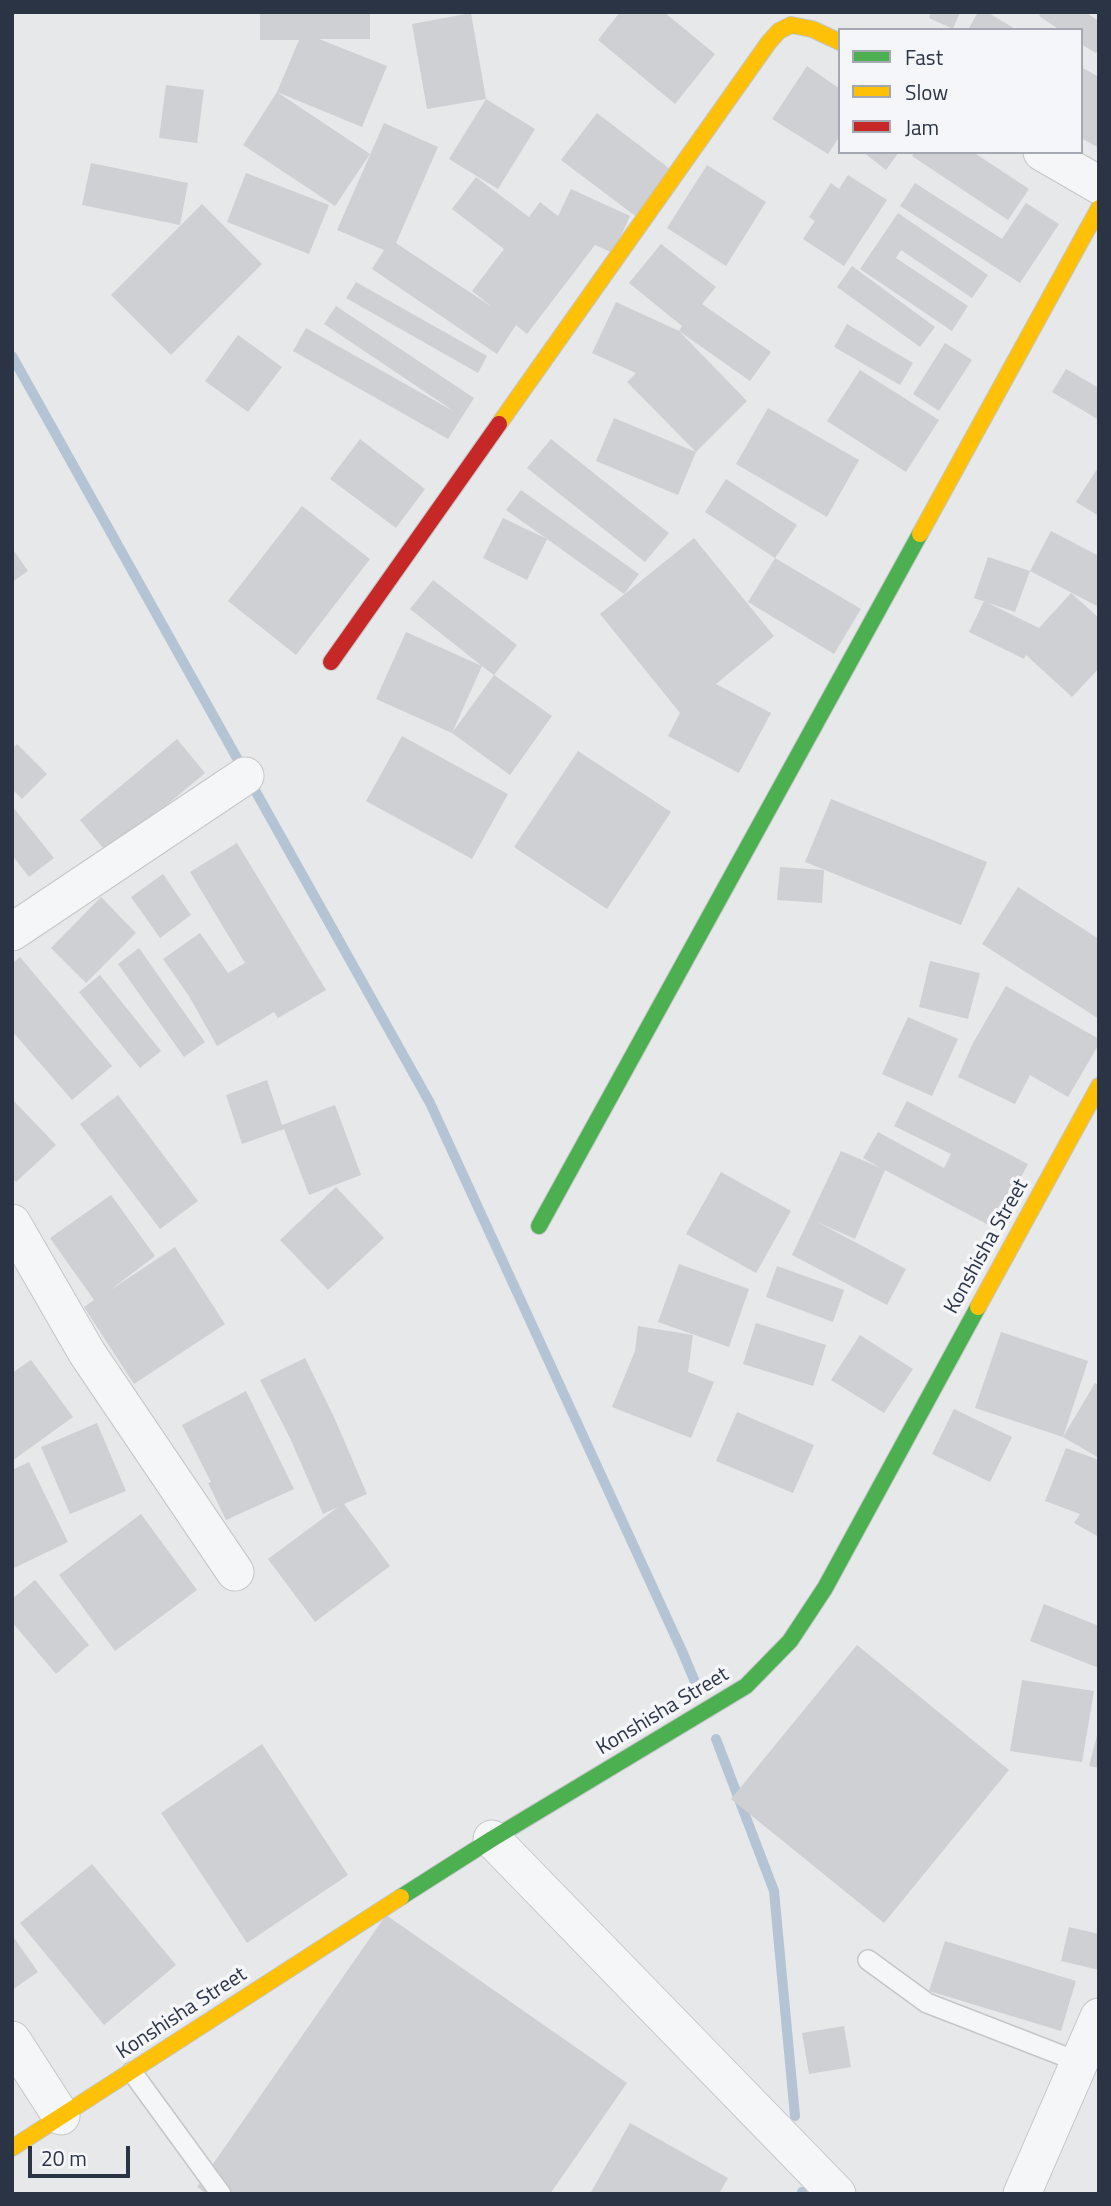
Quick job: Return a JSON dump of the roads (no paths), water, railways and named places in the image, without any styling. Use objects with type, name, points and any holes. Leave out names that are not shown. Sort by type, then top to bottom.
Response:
[{"type":"street","points":[[331,662],[769,42],[779,31],[791,25],[812,29],[838,41]]},
{"type":"street","points":[[1045,154],[1099,185]]},
{"type":"street","points":[[538,1226],[1099,208]]},
{"type":"street","points":[[12,932],[245,776]]},
{"type":"street","name":"Konshisha Street","points":[[12,2148],[492,1839],[746,1686],[790,1641],[825,1588],[1099,1086]]},
{"type":"street","points":[[12,1223],[87,1353],[235,1572]]},
{"type":"street","points":[[492,1839],[837,2194]]},
{"type":"street","points":[[1022,2194],[1099,2017]]},
{"type":"street","points":[[12,2040],[61,2116]]},
{"type":"lane","points":[[868,1960],[927,2003],[1079,2062]]},
{"type":"lane","points":[[132,2072],[220,2194]]},
{"type":"waterway","points":[[12,356],[430,1103],[695,1682]]},
{"type":"waterway","points":[[716,1739],[774,1891],[795,2116]]}]
